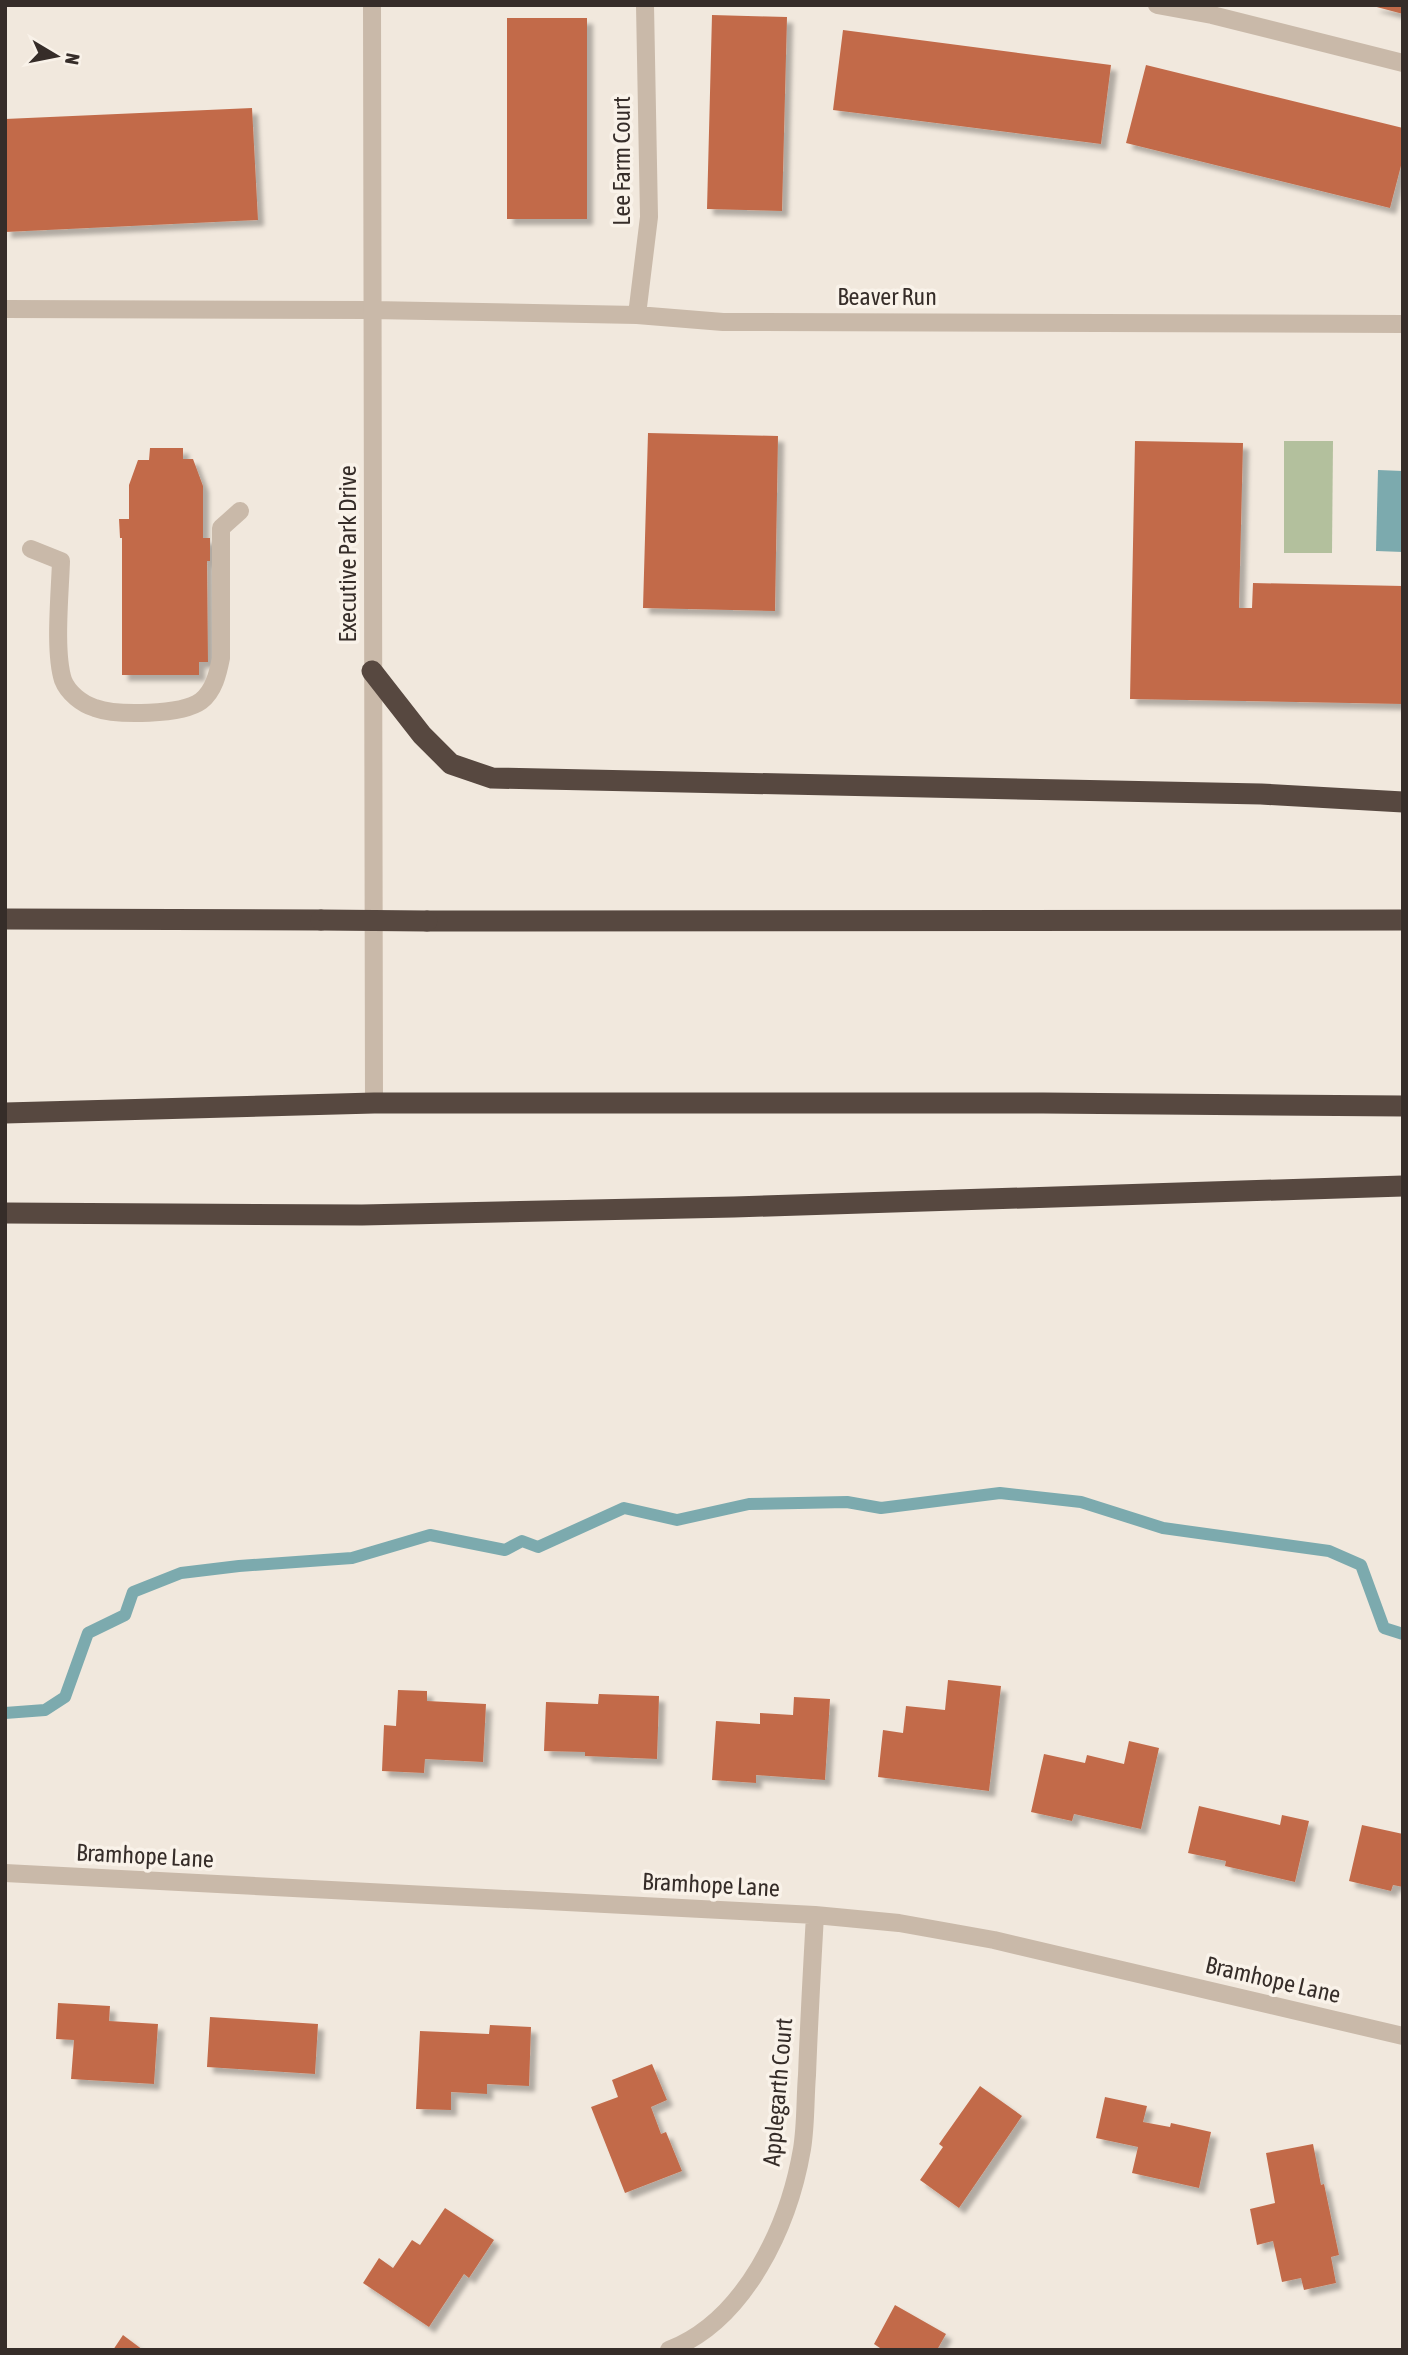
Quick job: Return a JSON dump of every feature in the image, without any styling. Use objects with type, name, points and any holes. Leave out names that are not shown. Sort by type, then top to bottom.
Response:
[{"type":"highway","points":[[372,671],[422,735],[451,764],[492,778],[1261,794],[1403,802]]},
{"type":"highway","points":[[5,919],[1403,920]]},
{"type":"highway","points":[[5,1113],[374,1104],[1043,1103],[1403,1106]]},
{"type":"highway","points":[[5,1213],[362,1215],[1403,1186]]},
{"type":"street","name":"Executive Park Drive","points":[[372,5],[374,1104]]},
{"type":"street","name":"Lee Farm Court","points":[[636,315],[649,217],[645,5]]},
{"type":"street","points":[[1157,5],[1212,15],[1403,63]]},
{"type":"street","name":"Beaver Run","points":[[5,309],[372,310],[636,315],[737,322],[1403,324]]},
{"type":"street","points":[[31,548],[61,562],[60,653],[64,682],[75,697],[94,708],[117,712],[180,710],[200,701],[211,690],[218,673],[221,658],[221,528],[240,511]]},
{"type":"street","name":"Bramhope Lane","points":[[5,1873],[815,1915],[899,1923],[994,1940],[1403,2036]]},
{"type":"street","name":"Applegarth Court","points":[[669,2350],[713,2323],[740,2296],[765,2254],[789,2203],[803,2147],[815,1915]]},
{"type":"green space","points":[[1284,441],[1333,441],[1332,553],[1284,553]]},
{"type":"water","points":[[1378,470],[1403,471],[1403,552],[1376,551]]},
{"type":"building","points":[[1403,5],[1403,14],[1373,6]]},
{"type":"building","points":[[712,15],[787,17],[782,211],[707,209]]},
{"type":"building","points":[[507,18],[587,18],[587,219],[507,219]]},
{"type":"building","points":[[843,30],[1111,65],[1101,144],[833,110]]},
{"type":"building","points":[[1146,65],[1403,128],[1403,158],[1390,208],[1126,143]]},
{"type":"building","points":[[252,108],[258,220],[5,232],[5,119]]},
{"type":"building","points":[[648,433],[778,436],[775,611],[643,608]]},
{"type":"building","points":[[1135,441],[1243,443],[1239,608],[1252,608],[1253,583],[1403,586],[1403,704],[1130,699]]},
{"type":"building","points":[[150,448],[183,448],[183,459],[193,459],[203,486],[203,538],[210,538],[210,561],[207,561],[208,662],[199,662],[199,675],[122,675],[122,538],[119,519],[129,519],[129,485],[138,460],[149,460]]},
{"type":"building","points":[[948,1680],[1001,1686],[989,1791],[878,1777],[883,1730],[903,1733],[906,1706],[945,1710]]},
{"type":"building","points":[[398,1690],[427,1691],[427,1701],[486,1704],[483,1762],[425,1759],[424,1773],[382,1771],[384,1725],[396,1726]]},
{"type":"building","points":[[599,1694],[659,1696],[657,1759],[544,1751],[546,1702],[598,1704]]},
{"type":"building","points":[[794,1697],[830,1699],[825,1780],[756,1775],[756,1783],[712,1780],[716,1721],[760,1724],[760,1713],[793,1715]]},
{"type":"building","points":[[1129,1741],[1159,1748],[1141,1829],[1074,1814],[1072,1821],[1031,1812],[1044,1754],[1085,1763],[1087,1755],[1124,1764]]},
{"type":"building","points":[[1199,1806],[1280,1825],[1282,1815],[1309,1821],[1295,1882],[1225,1866],[1226,1861],[1188,1853]]},
{"type":"building","points":[[1362,1825],[1403,1834],[1403,1887],[1393,1885],[1391,1891],[1349,1881]]},
{"type":"building","points":[[58,2003],[110,2006],[109,2021],[158,2024],[154,2084],[71,2079],[74,2040],[56,2039]]},
{"type":"building","points":[[210,2017],[318,2024],[315,2074],[207,2067]]},
{"type":"building","points":[[490,2025],[531,2027],[529,2086],[487,2084],[487,2094],[451,2092],[451,2110],[416,2109],[420,2031],[489,2034]]},
{"type":"building","points":[[652,2064],[667,2100],[651,2107],[661,2134],[666,2132],[682,2171],[625,2193],[591,2107],[618,2097],[612,2080]]},
{"type":"building","points":[[980,2086],[1022,2116],[959,2208],[920,2180],[943,2147],[939,2144]]},
{"type":"building","points":[[1105,2097],[1147,2106],[1143,2122],[1170,2127],[1171,2123],[1211,2132],[1199,2188],[1132,2173],[1138,2147],[1096,2138]]},
{"type":"building","points":[[1313,2144],[1339,2255],[1331,2257],[1336,2283],[1304,2290],[1301,2278],[1282,2282],[1273,2241],[1257,2245],[1250,2209],[1275,2203],[1266,2153]]},
{"type":"building","points":[[445,2208],[494,2240],[469,2278],[464,2274],[429,2327],[363,2283],[379,2258],[393,2268],[412,2240],[420,2245]]},
{"type":"building","points":[[895,2305],[946,2334],[937,2350],[879,2350],[874,2344]]},
{"type":"building","points":[[123,2335],[143,2350],[113,2350]]},
{"type":"waterway","points":[[5,1713],[45,1710],[65,1697],[88,1633],[125,1615],[133,1592],[181,1573],[352,1558],[430,1535],[505,1550],[522,1541],[538,1547],[624,1508],[677,1520],[749,1504],[847,1502],[881,1508],[1000,1493],[1081,1502],[1163,1528],[1329,1551],[1361,1565],[1384,1628],[1403,1634]]}]
